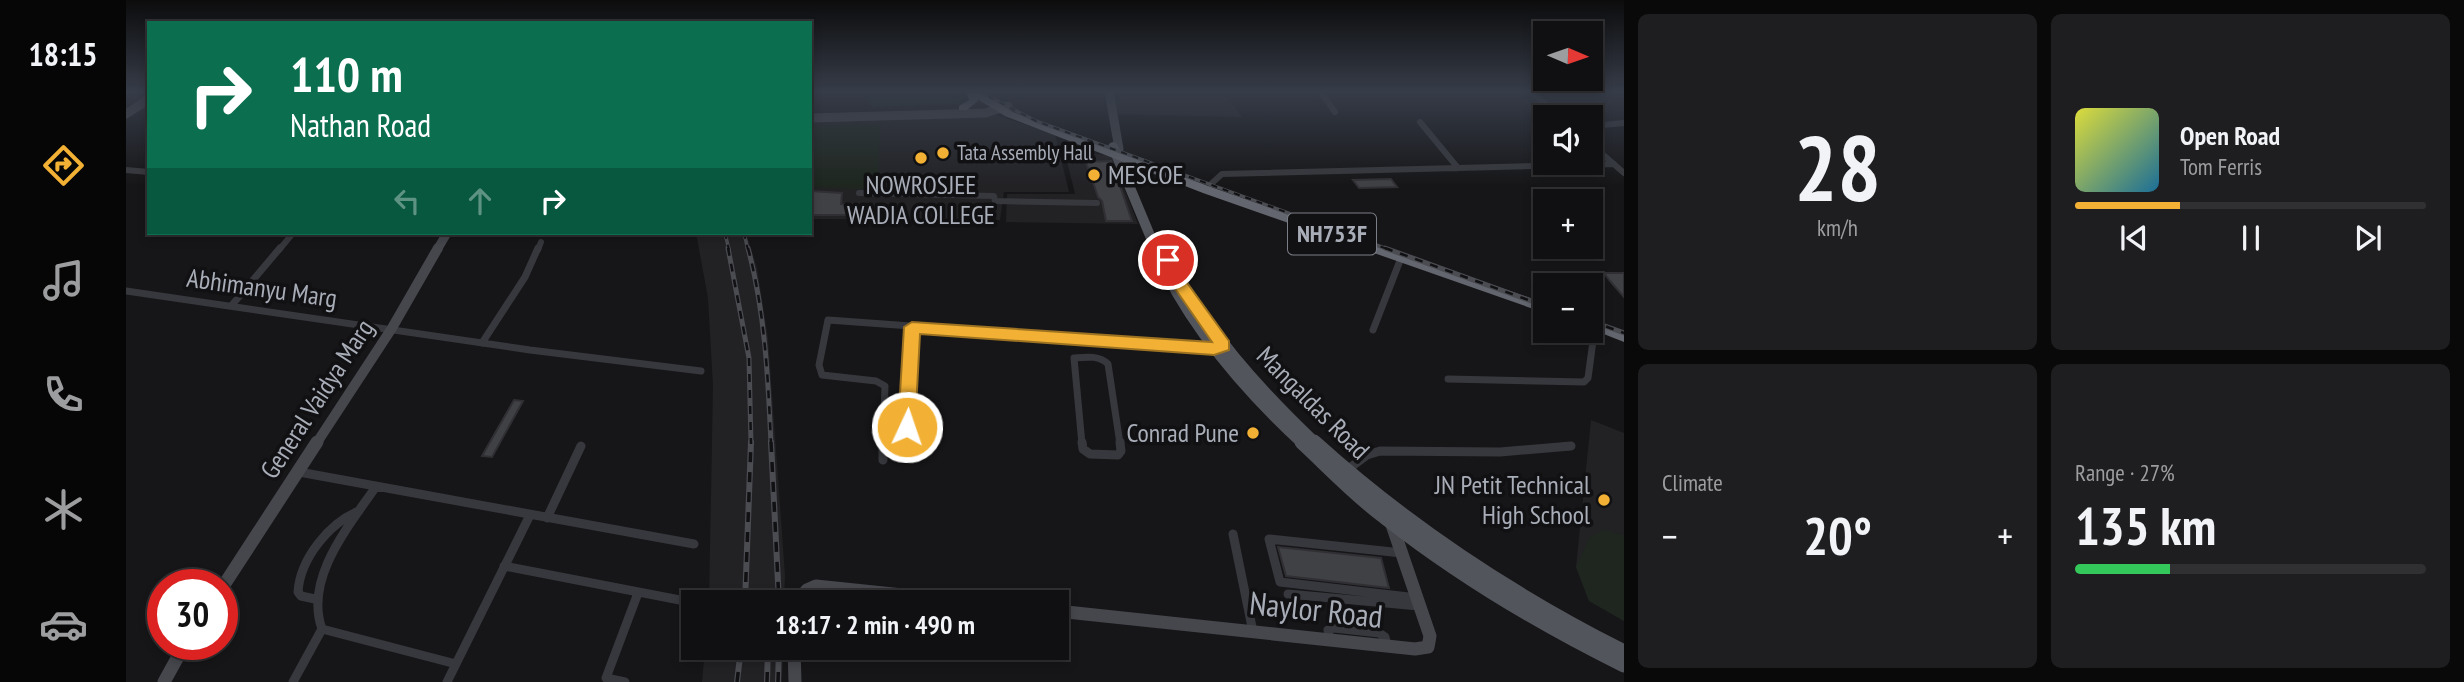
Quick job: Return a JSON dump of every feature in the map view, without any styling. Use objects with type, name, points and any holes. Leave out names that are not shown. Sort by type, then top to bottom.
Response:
[{"type":"highway","name":"NH753F","points":[[1044,123],[1401,258],[1533,304]]},
{"type":"highway","name":"NH753F","points":[[1117,151],[1533,297]]},
{"type":"highway","points":[[1603,324],[1624,329]]},
{"type":"highway","points":[[1603,327],[1624,337]]},
{"type":"main road","name":"Mangaldas Road","points":[[1117,151],[1172,287],[1282,424],[1479,585],[1553,630],[1624,665]]},
{"type":"main road","name":"Mangaldas Road","points":[[1219,347],[1395,519],[1556,619],[1624,652]]},
{"type":"street","name":"Mangaldas Road","points":[[1111,123],[1117,151]]},
{"type":"street","points":[[1421,123],[1458,168]]},
{"type":"street","points":[[1603,125],[1624,124]]},
{"type":"street","points":[[1603,154],[1620,169]]},
{"type":"street","points":[[1211,184],[1222,174],[1458,168],[1620,169]]},
{"type":"street","points":[[1476,168],[1481,174]]},
{"type":"street","points":[[126,170],[147,172]]},
{"type":"street","points":[[859,193],[994,196],[995,201],[1097,203]]},
{"type":"street","points":[[232,305],[291,235]]},
{"type":"street","name":"General Vaidya Marg","points":[[235,569],[391,328],[446,235]]},
{"type":"street","points":[[481,343],[525,277],[541,242]]},
{"type":"street","points":[[1373,330],[1401,258]]},
{"type":"street","name":"Abhimanyu Marg","points":[[126,290],[481,343],[701,371]]},
{"type":"street","points":[[883,460],[885,386],[876,381],[822,375],[819,365],[828,320],[1219,347]]},
{"type":"street","points":[[905,450],[912,327]]},
{"type":"street","points":[[1096,340],[1098,358]]},
{"type":"street","points":[[1448,379],[1584,382],[1588,378],[1590,343]]},
{"type":"street","points":[[1074,358],[1098,358],[1106,361],[1109,367],[1121,450],[1118,455],[1090,454],[1083,449],[1074,358]]},
{"type":"street","points":[[547,518],[581,446]]},
{"type":"street","points":[[1346,472],[1367,454],[1380,451],[1526,452],[1571,446]]},
{"type":"street","points":[[299,472],[375,488],[694,544]]},
{"type":"street","points":[[375,488],[326,570],[315,599],[315,618],[322,629],[456,664]]},
{"type":"street","points":[[315,599],[301,597],[297,587],[301,576],[328,531],[338,521],[360,511]]},
{"type":"street","points":[[447,682],[530,515]]},
{"type":"street","name":"Naylor Road","points":[[1069,612],[1415,649],[1428,647],[1430,636],[1402,553],[1395,519]]},
{"type":"street","points":[[1233,534],[1253,632]]},
{"type":"street","points":[[1402,553],[1269,539],[1280,582],[1419,602]]},
{"type":"street","points":[[504,566],[681,600]]},
{"type":"street","points":[[807,590],[817,586],[855,590]]},
{"type":"street","points":[[625,682],[606,678],[638,593]]},
{"type":"street","points":[[1288,593],[1419,602]]},
{"type":"street","points":[[293,682],[322,629]]},
{"type":"street","points":[[164,682],[176,660]]},
{"type":"street","points":[[794,660],[794,682]]},
{"type":"shaded area","points":[[812,123],[1020,123],[1055,134],[1069,192],[1004,192],[1000,220],[812,219]]},
{"type":"shaded area","points":[[880,123],[878,190],[812,187],[812,125]]},
{"type":"shaded area","name":"MESCOE","points":[[1065,153],[1111,155],[1138,224],[1006,222],[1007,194],[1075,194]]},
{"type":"shaded area","points":[[696,235],[747,235],[757,268],[768,338],[784,590],[709,590],[713,386],[708,298]]},
{"type":"shaded area","name":"JN Petit Technical High School","points":[[1591,420],[1624,433],[1624,621],[1589,601],[1576,567]]},
{"type":"shaded area","points":[[1604,529],[1624,536],[1624,621],[1589,601],[1576,567],[1589,538]]},
{"type":"shaded area","points":[[704,660],[783,660],[782,682],[702,682]]},
{"type":"building","name":"MESCOE","points":[[1111,161],[1132,221],[1106,221],[1102,201],[1098,197],[1086,162]]},
{"type":"building","points":[[1391,179],[1397,187],[1359,188],[1353,180]]},
{"type":"building","points":[[812,191],[842,193],[841,204],[887,206],[886,215],[812,215]]},
{"type":"building","points":[[1604,273],[1624,273],[1624,297],[1610,281]]},
{"type":"building","points":[[514,400],[523,401],[492,457],[482,456]]},
{"type":"building","points":[[1278,547],[1381,558],[1389,588],[1286,576]]},
{"type":"railway","points":[[1041,123],[1390,250]]},
{"type":"railway","points":[[725,235],[729,250]]},
{"type":"railway","points":[[744,235],[748,250]]},
{"type":"railway","points":[[728,248],[749,358],[751,443]]},
{"type":"railway","points":[[748,248],[762,320],[771,444]]},
{"type":"railway","points":[[1385,248],[1533,302]]},
{"type":"railway","points":[[1603,325],[1624,333]]},
{"type":"railway","points":[[771,442],[778,590]]},
{"type":"railway","points":[[745,590],[751,443]]},
{"type":"railway","points":[[737,682],[740,660]]},
{"type":"railway","points":[[767,682],[768,660]]},
{"type":"railway","points":[[778,682],[779,660]]},
{"type":"place","name":"Tata Assembly Hall","points":[[943,153]]},
{"type":"place","name":"NOWROSJEE WADIA COLLEGE","points":[[921,158]]},
{"type":"place","name":"MESCOE","points":[[1094,175]]},
{"type":"place","name":"Conrad Pune","points":[[1253,433]]},
{"type":"place","name":"JN Petit Technical High School","points":[[1604,500]]},
{"type":"route","points":[[907,427],[912,327],[1214,349],[1223,346],[1181,286],[1168,260]]}]
